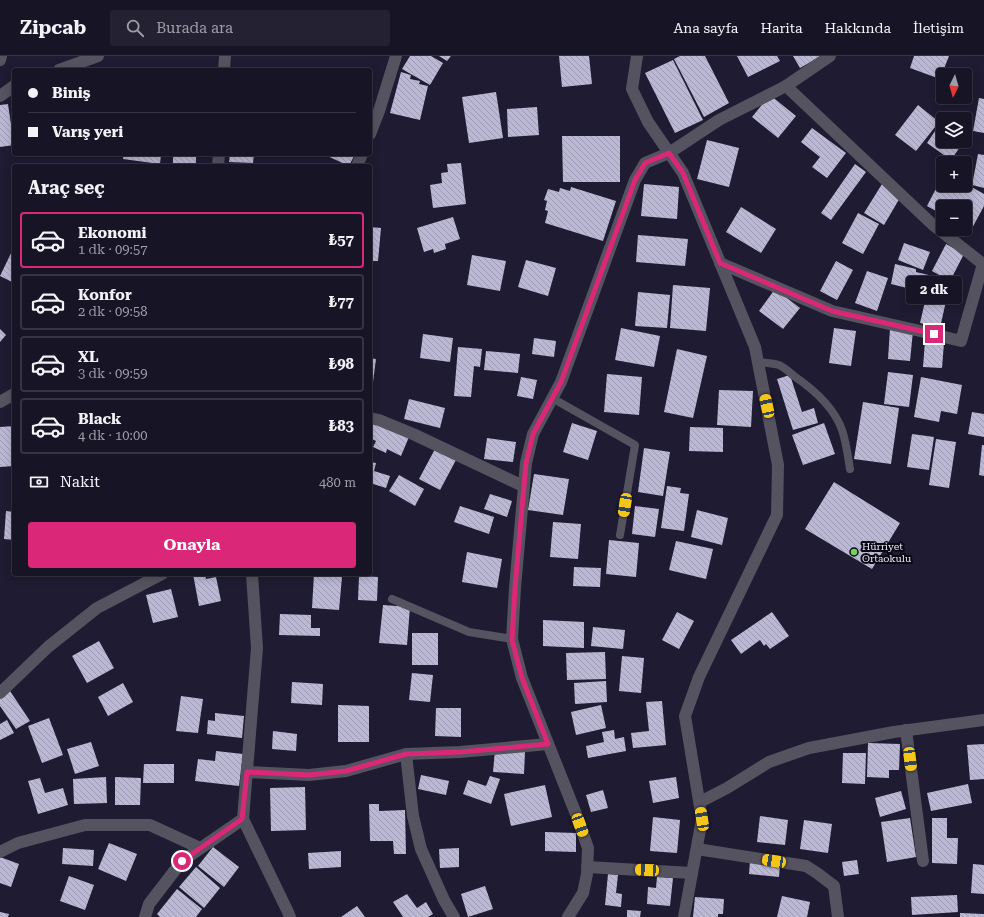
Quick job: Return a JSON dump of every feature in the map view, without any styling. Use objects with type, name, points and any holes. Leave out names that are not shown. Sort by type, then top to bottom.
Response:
[{"type":"street","points":[[0,60],[1,56]]},
{"type":"street","points":[[65,68],[98,56]]},
{"type":"street","points":[[224,68],[225,56]]},
{"type":"street","points":[[372,129],[396,56]]},
{"type":"street","points":[[637,56],[632,89],[648,122],[683,173],[754,347],[778,464],[777,515],[700,677],[685,716],[702,819],[684,917]]},
{"type":"street","points":[[573,915],[583,893],[587,874],[588,848],[522,678],[512,640],[526,463],[533,434],[561,382],[635,180],[645,163],[669,153],[719,120],[786,86],[830,56]]},
{"type":"street","points":[[720,263],[832,311],[961,342],[983,264],[932,224],[786,86]]},
{"type":"street","points":[[0,96],[12,87]]},
{"type":"street","points":[[0,402],[12,395]]},
{"type":"street","points":[[372,418],[412,434],[524,486]]},
{"type":"street","points":[[0,693],[48,647],[97,608],[158,576]]},
{"type":"street","points":[[252,576],[258,648],[242,819],[290,917]]},
{"type":"street","points":[[700,802],[727,788],[769,762],[802,750],[906,730],[984,720]]},
{"type":"street","points":[[906,730],[923,861]]},
{"type":"street","points":[[247,772],[309,775],[346,771],[406,754],[460,752],[548,744]]},
{"type":"street","points":[[406,754],[413,816],[421,849],[444,900],[454,917]]},
{"type":"street","points":[[145,917],[149,904],[182,861],[242,819]]},
{"type":"street","points":[[0,852],[18,844],[85,825],[150,824],[200,848]]},
{"type":"street","points":[[697,849],[806,866],[834,886],[838,917]]},
{"type":"street","points":[[587,867],[692,873]]},
{"type":"lane","points":[[758,362],[772,363],[781,366],[806,384],[826,404],[835,416],[842,430],[850,469]]},
{"type":"lane","points":[[552,398],[635,445],[620,535]]},
{"type":"lane","points":[[392,599],[469,632],[512,640]]},
{"type":"building","points":[[410,56],[431,56],[443,63],[430,85],[402,69]]},
{"type":"building","points":[[439,56],[451,56],[447,61]]},
{"type":"building","points":[[559,56],[589,56],[592,84],[562,87]]},
{"type":"building","points":[[680,56],[705,56],[729,103],[704,117],[674,59]]},
{"type":"building","points":[[737,56],[777,56],[780,61],[748,77]]},
{"type":"building","points":[[793,56],[821,56],[800,68]]},
{"type":"building","points":[[914,56],[949,56],[944,68],[936,68],[936,78],[910,68]]},
{"type":"building","points":[[673,60],[703,120],[675,133],[645,73]]},
{"type":"building","points":[[401,72],[411,75],[410,79],[420,81],[419,84],[428,86],[420,120],[390,113]]},
{"type":"building","points":[[496,92],[503,138],[469,143],[462,97]]},
{"type":"building","points":[[770,95],[796,116],[778,138],[752,117]]},
{"type":"building","points":[[979,98],[984,99],[984,133],[973,131]]},
{"type":"building","points":[[8,104],[12,131],[12,145],[0,147],[0,105]]},
{"type":"building","points":[[918,105],[936,120],[936,126],[916,151],[895,135]]},
{"type":"building","points":[[537,107],[539,135],[508,137],[507,109]]},
{"type":"building","points":[[812,128],[846,153],[827,178],[812,167],[820,157],[801,142]]},
{"type":"building","points":[[936,130],[936,148],[959,148],[954,156],[945,156],[927,143]]},
{"type":"building","points":[[562,136],[620,136],[620,182],[563,182]]},
{"type":"building","points":[[707,140],[739,148],[729,187],[697,179]]},
{"type":"building","points":[[978,154],[984,155],[984,188],[972,185]]},
{"type":"building","points":[[124,156],[161,156],[160,164],[123,159]]},
{"type":"building","points":[[173,156],[196,156],[196,164],[173,164]]},
{"type":"building","points":[[230,156],[254,156],[253,163],[229,162]]},
{"type":"building","points":[[327,156],[354,156],[350,164],[345,164]]},
{"type":"building","points":[[461,163],[466,204],[433,208],[430,185],[442,183],[441,173],[448,172],[447,164]]},
{"type":"building","points":[[855,164],[866,172],[831,220],[821,213]]},
{"type":"building","points":[[644,184],[679,187],[677,219],[641,216]]},
{"type":"building","points":[[882,184],[901,196],[884,225],[864,213]]},
{"type":"building","points":[[571,187],[616,201],[603,241],[545,223],[548,211],[545,210],[547,201],[544,200],[548,189],[559,192],[560,188],[570,191]]},
{"type":"building","points":[[972,187],[984,194],[984,206],[972,228],[972,200],[936,200],[936,211],[927,206],[936,189],[936,192],[972,192]]},
{"type":"building","points":[[741,207],[776,229],[761,253],[726,232]]},
{"type":"building","points":[[858,213],[879,224],[863,254],[842,243]]},
{"type":"building","points":[[453,217],[460,239],[445,244],[446,249],[434,253],[433,249],[424,252],[417,228]]},
{"type":"building","points":[[372,227],[381,228],[378,261],[372,261]]},
{"type":"building","points":[[638,235],[688,239],[685,266],[636,262]]},
{"type":"building","points":[[904,243],[930,252],[923,270],[898,260]]},
{"type":"building","points":[[946,244],[964,254],[950,281],[932,271]]},
{"type":"building","points":[[12,251],[12,282],[0,276]]},
{"type":"building","points":[[472,255],[506,261],[500,291],[467,285]]},
{"type":"building","points":[[526,260],[556,268],[548,296],[518,287]]},
{"type":"building","points":[[836,261],[853,270],[837,300],[820,291]]},
{"type":"building","points":[[895,264],[916,269],[916,272],[933,276],[932,279],[950,283],[940,328],[920,323],[927,293],[891,284]]},
{"type":"building","points":[[867,271],[888,278],[877,311],[855,303]]},
{"type":"building","points":[[673,285],[710,288],[706,331],[670,328]]},
{"type":"building","points":[[775,289],[800,308],[783,329],[759,311]]},
{"type":"building","points":[[638,292],[670,295],[667,328],[635,326]]},
{"type":"building","points":[[621,328],[660,336],[654,367],[615,360]]},
{"type":"building","points":[[834,328],[856,331],[851,366],[829,363]]},
{"type":"building","points":[[0,329],[6,335],[0,342]]},
{"type":"building","points":[[890,329],[913,331],[910,361],[888,359]]},
{"type":"building","points":[[423,334],[453,338],[450,362],[420,358]]},
{"type":"building","points":[[534,338],[556,341],[554,357],[532,354]]},
{"type":"building","points":[[925,341],[944,343],[942,368],[923,367]]},
{"type":"building","points":[[458,347],[482,349],[480,367],[474,366],[471,397],[454,396]]},
{"type":"building","points":[[677,349],[707,356],[693,418],[664,412]]},
{"type":"building","points":[[486,351],[520,354],[518,373],[484,370]]},
{"type":"building","points":[[372,358],[376,359],[372,389]]},
{"type":"building","points":[[888,372],[913,375],[909,407],[884,404]]},
{"type":"building","points":[[607,374],[642,377],[639,415],[604,412]]},
{"type":"building","points":[[790,375],[802,412],[814,408],[818,423],[793,430],[777,379]]},
{"type":"building","points":[[521,377],[537,380],[533,399],[517,396]]},
{"type":"building","points":[[921,377],[962,385],[957,414],[941,411],[939,422],[914,417]]},
{"type":"building","points":[[719,390],[753,391],[751,427],[717,425]]},
{"type":"building","points":[[409,399],[445,408],[440,428],[404,419]]},
{"type":"building","points":[[863,402],[899,408],[891,464],[854,459]]},
{"type":"building","points":[[972,412],[984,414],[984,437],[968,434]]},
{"type":"building","points":[[372,422],[409,437],[401,456],[387,449],[386,453],[373,447],[376,441],[372,439]]},
{"type":"building","points":[[572,423],[597,431],[588,460],[563,452]]},
{"type":"building","points":[[824,423],[835,454],[803,465],[792,435]]},
{"type":"building","points":[[12,426],[12,466],[0,467],[0,427]]},
{"type":"building","points":[[690,427],[723,428],[723,452],[689,451]]},
{"type":"building","points":[[912,434],[934,437],[929,470],[907,467]]},
{"type":"building","points":[[487,438],[516,442],[513,462],[484,459]]},
{"type":"building","points":[[936,439],[956,442],[949,488],[929,485]]},
{"type":"building","points":[[982,445],[984,445],[984,476],[979,475]]},
{"type":"building","points":[[644,448],[670,452],[663,496],[638,492]]},
{"type":"building","points":[[435,449],[456,460],[440,490],[419,479]]},
{"type":"building","points":[[372,462],[376,463],[374,471],[390,476],[386,488],[372,484]]},
{"type":"building","points":[[534,474],[569,479],[563,515],[528,510]]},
{"type":"building","points":[[399,475],[424,489],[415,506],[389,491]]},
{"type":"building","points":[[834,482],[900,523],[872,569],[805,529]]},
{"type":"building","points":[[667,486],[681,488],[680,493],[689,494],[684,531],[661,528]]},
{"type":"building","points":[[490,494],[512,501],[507,517],[484,509]]},
{"type":"building","points":[[460,506],[494,517],[489,534],[454,522]]},
{"type":"building","points":[[635,506],[659,509],[655,537],[632,534]]},
{"type":"building","points":[[697,510],[728,518],[722,545],[691,537]]},
{"type":"building","points":[[6,511],[12,512],[12,540],[4,539]]},
{"type":"building","points":[[553,522],[581,524],[578,559],[550,557]]},
{"type":"building","points":[[609,540],[639,543],[636,577],[606,574]]},
{"type":"building","points":[[676,541],[713,549],[706,579],[669,570]]},
{"type":"building","points":[[467,552],[502,559],[497,588],[462,582]]},
{"type":"building","points":[[574,567],[601,568],[600,587],[573,586]]},
{"type":"building","points":[[193,576],[205,576],[206,579],[216,577],[221,601],[199,606]]},
{"type":"building","points":[[314,576],[342,577],[339,610],[312,608]]},
{"type":"building","points":[[359,576],[378,577],[377,601],[358,600]]},
{"type":"building","points":[[171,589],[178,617],[153,623],[146,595]]},
{"type":"building","points":[[383,605],[410,607],[407,645],[379,643]]},
{"type":"building","points":[[677,612],[694,621],[679,649],[662,640]]},
{"type":"building","points":[[772,612],[789,636],[770,649],[766,644],[764,646],[760,640],[741,654],[731,640]]},
{"type":"building","points":[[280,614],[311,615],[311,628],[320,628],[320,636],[279,635]]},
{"type":"building","points":[[543,620],[584,622],[584,648],[543,646]]},
{"type":"building","points":[[593,627],[625,630],[623,649],[591,646]]},
{"type":"building","points":[[412,633],[438,633],[438,665],[412,665]]},
{"type":"building","points":[[99,641],[114,668],[87,683],[72,656]]},
{"type":"building","points":[[605,652],[606,679],[567,680],[566,653]]},
{"type":"building","points":[[622,656],[644,658],[641,693],[619,691]]},
{"type":"building","points":[[412,673],[433,675],[430,702],[409,700]]},
{"type":"building","points":[[606,681],[607,702],[575,704],[574,683]]},
{"type":"building","points":[[292,682],[323,684],[322,705],[291,703]]},
{"type":"building","points":[[123,683],[133,702],[108,716],[98,697]]},
{"type":"building","points":[[10,691],[30,721],[16,729],[0,706],[0,698]]},
{"type":"building","points":[[181,696],[203,699],[198,733],[176,731]]},
{"type":"building","points":[[662,701],[666,745],[633,748],[631,733],[649,731],[646,702]]},
{"type":"building","points":[[338,705],[369,706],[369,742],[338,742]]},
{"type":"building","points":[[601,705],[606,728],[576,735],[571,712]]},
{"type":"building","points":[[436,708],[461,708],[461,737],[435,736]]},
{"type":"building","points":[[215,713],[244,716],[242,738],[207,734],[208,720],[215,721]]},
{"type":"building","points":[[49,718],[63,755],[42,763],[28,726]]},
{"type":"building","points":[[7,720],[14,733],[0,740],[0,724]]},
{"type":"building","points":[[614,730],[615,739],[624,737],[626,751],[588,758],[586,746],[604,742],[602,732]]},
{"type":"building","points":[[273,731],[297,734],[296,751],[272,749]]},
{"type":"building","points":[[91,742],[99,766],[75,774],[67,749]]},
{"type":"building","points":[[868,743],[900,744],[899,770],[889,770],[889,778],[867,777]]},
{"type":"building","points":[[984,744],[984,779],[970,780],[967,745]]},
{"type":"building","points":[[495,750],[525,752],[524,774],[493,772]]},
{"type":"building","points":[[216,751],[243,754],[239,786],[195,781],[198,759],[215,761]]},
{"type":"building","points":[[843,753],[866,753],[865,784],[842,783]]},
{"type":"building","points":[[144,764],[174,764],[174,783],[143,783]]},
{"type":"building","points":[[421,775],[449,781],[446,795],[418,789]]},
{"type":"building","points":[[490,776],[500,779],[491,804],[463,794],[468,780],[486,786]]},
{"type":"building","points":[[106,777],[107,803],[74,804],[73,779]]},
{"type":"building","points":[[115,777],[141,778],[140,805],[115,805]]},
{"type":"building","points":[[676,777],[679,798],[653,803],[649,781]]},
{"type":"building","points":[[40,778],[45,793],[63,788],[68,805],[38,814],[28,781]]},
{"type":"building","points":[[968,784],[972,803],[931,811],[927,793]]},
{"type":"building","points":[[545,785],[552,817],[511,826],[504,794]]},
{"type":"building","points":[[305,787],[306,830],[271,831],[270,788]]},
{"type":"building","points":[[603,790],[608,808],[591,812],[586,795]]},
{"type":"building","points":[[901,791],[906,809],[880,817],[875,798]]},
{"type":"building","points":[[369,804],[379,804],[379,811],[405,810],[406,854],[394,854],[393,841],[370,841]]},
{"type":"building","points":[[760,816],[788,820],[785,845],[757,842]]},
{"type":"building","points":[[653,817],[680,820],[677,853],[650,851]]},
{"type":"building","points":[[910,818],[916,857],[887,862],[881,822]]},
{"type":"building","points":[[932,818],[947,818],[947,838],[958,838],[957,864],[932,863]]},
{"type":"building","points":[[804,820],[832,824],[828,853],[800,849]]},
{"type":"building","points":[[545,832],[576,833],[576,852],[545,851]]},
{"type":"building","points":[[109,843],[137,854],[126,881],[98,869]]},
{"type":"building","points":[[213,847],[239,867],[224,887],[198,866]]},
{"type":"building","points":[[63,848],[94,850],[93,866],[62,864]]},
{"type":"building","points":[[459,848],[459,867],[440,868],[439,849]]},
{"type":"building","points":[[341,851],[341,867],[309,869],[308,853]]},
{"type":"building","points":[[0,857],[19,864],[11,887],[0,883]]},
{"type":"building","points":[[857,860],[859,874],[844,876],[842,862]]},
{"type":"building","points":[[750,861],[780,864],[779,877],[749,874]]},
{"type":"building","points":[[973,864],[984,865],[984,894],[971,893]]},
{"type":"building","points":[[196,867],[220,888],[204,908],[179,887]]},
{"type":"building","points":[[608,874],[618,875],[616,893],[622,894],[621,907],[605,905]]},
{"type":"building","points":[[69,876],[94,885],[85,910],[60,901]]},
{"type":"building","points":[[657,877],[673,878],[670,906],[647,904],[648,887],[656,888]]},
{"type":"building","points":[[485,886],[493,909],[468,917],[461,894]]},
{"type":"building","points":[[177,889],[202,909],[196,917],[160,917],[157,914]]},
{"type":"building","points":[[407,894],[417,908],[426,902],[433,914],[428,917],[403,917],[393,902]]},
{"type":"building","points":[[957,895],[958,912],[912,915],[911,897]]},
{"type":"building","points":[[782,896],[810,902],[807,917],[777,917]]},
{"type":"building","points":[[695,897],[724,899],[723,914],[718,914],[718,917],[693,917]]},
{"type":"building","points":[[357,906],[365,917],[341,917]]},
{"type":"building","points":[[627,910],[641,911],[640,917],[627,917]]},
{"type":"building","points":[[0,912],[9,914],[8,917],[0,917]]},
{"type":"building","points":[[960,913],[984,914],[984,917],[960,917]]},
{"type":"place","name":"Hürriyet Ortaokulu","points":[[854,552]]},
{"type":"route","points":[[182,861],[242,819],[247,772],[309,775],[346,771],[406,754],[460,752],[548,744],[522,678],[512,640],[526,463],[533,434],[561,382],[635,180],[645,163],[669,153],[683,173],[720,263],[832,311],[934,334]]}]
